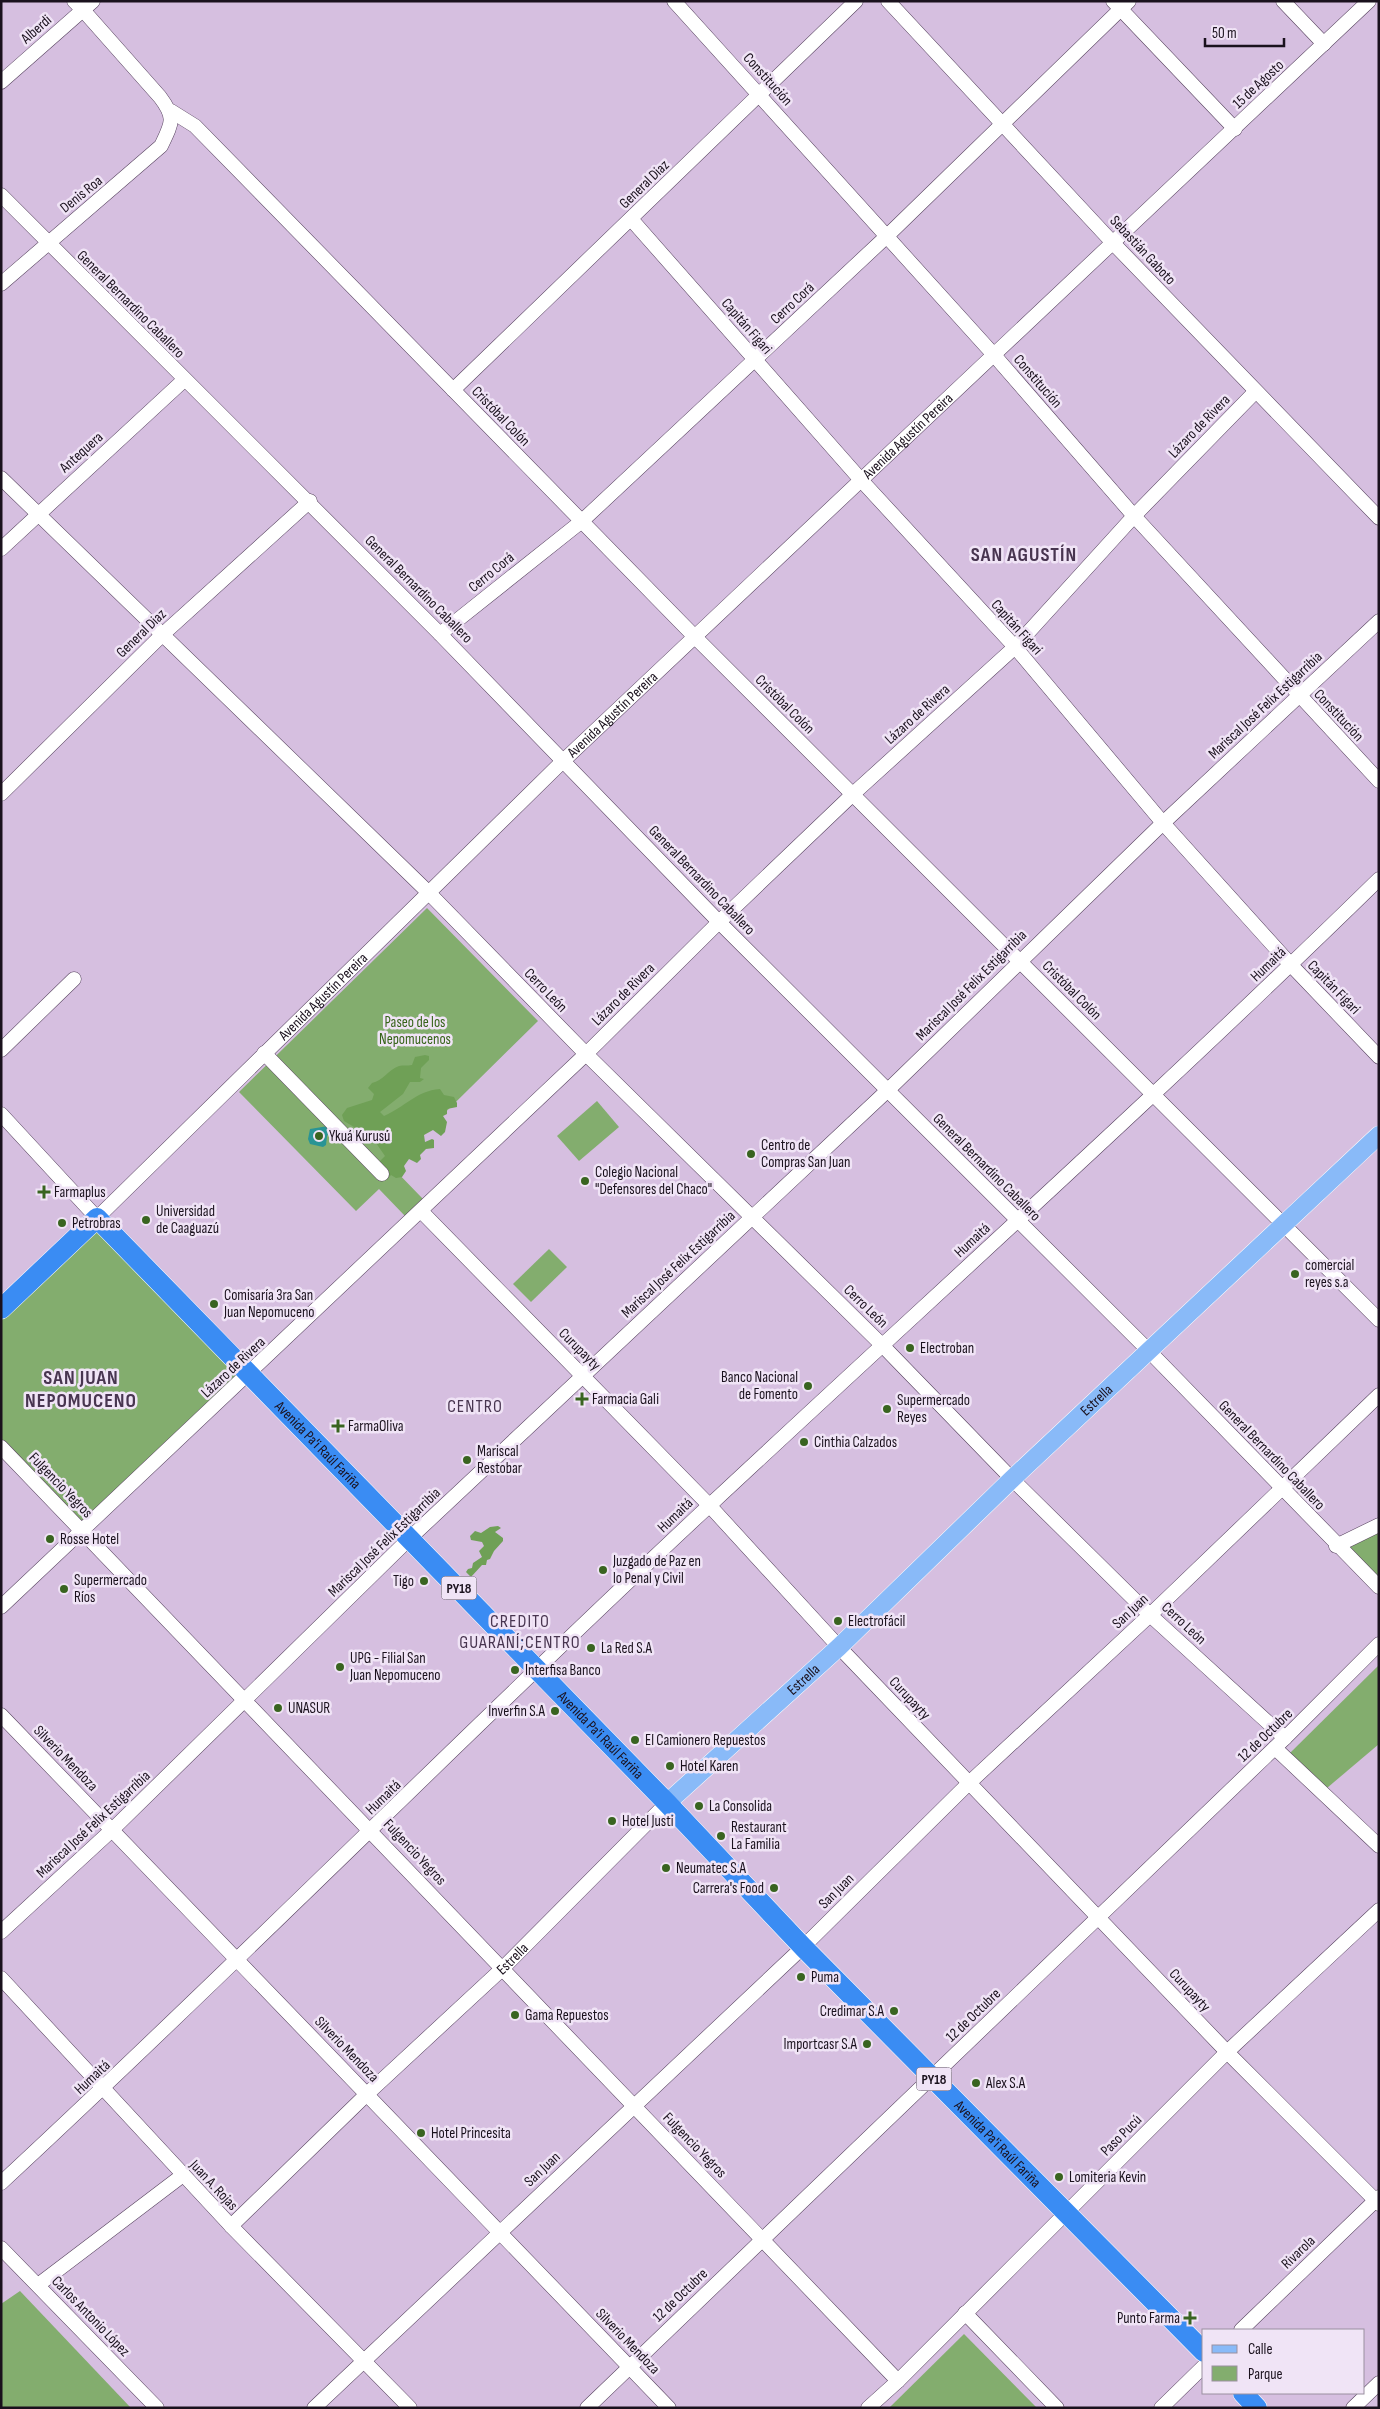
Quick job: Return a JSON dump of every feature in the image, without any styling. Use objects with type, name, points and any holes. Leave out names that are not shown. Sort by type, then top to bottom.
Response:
[{"type":"highway","name":"Avenida Agustín Pereira","points":[[1,1309],[97,1218]]},
{"type":"highway","name":"Avenida Pa'i Raúl Fariña","points":[[97,1218],[667,1802],[804,1947],[1202,2350]]},
{"type":"highway","points":[[1243,2394],[1257,2408]]},
{"type":"main road","name":"Estrella","points":[[667,1802],[839,1647],[1012,1478],[1285,1225],[1379,1135]]},
{"type":"street","name":"Constitución","points":[[674,1],[994,355],[1134,516],[1379,781]]},
{"type":"street","name":"General Diaz","points":[[453,390],[856,1]]},
{"type":"street","name":"Sebastián Gaboto","points":[[888,1],[1113,243],[1255,392],[1379,518]]},
{"type":"street","points":[[1283,1],[1324,44]]},
{"type":"street","name":"15 de Agosto","points":[[1235,129],[1369,1]]},
{"type":"street","name":"Alberdi","points":[[1,82],[83,4]]},
{"type":"street","name":"Cristóbal Colón","points":[[83,4],[171,116],[195,126],[695,637],[1379,1320]]},
{"type":"street","name":"Cerro Corá","points":[[440,634],[582,521],[1004,125],[1121,4]]},
{"type":"street","points":[[1121,4],[1235,129]]},
{"type":"street","name":"Denis Roa","points":[[1,284],[161,146],[171,116]]},
{"type":"street","name":"Avenida Agustín Pereira","points":[[97,1218],[563,761],[1235,129]]},
{"type":"street","name":"General Bernardino Caballero","points":[[1,195],[184,380],[310,501],[719,922],[1148,1350],[1336,1546],[1379,1587]]},
{"type":"street","name":"Capitán Figari","points":[[631,219],[861,480],[1014,647],[1163,823],[1291,965],[1379,1057]]},
{"type":"street","name":"Antequera","points":[[1,549],[184,380]]},
{"type":"street","name":"Lázaro de Rivera","points":[[1,1607],[421,1212],[853,794],[1014,647],[1134,516],[1255,392]]},
{"type":"street","name":"Cerro León","points":[[1,478],[428,892],[586,1054],[883,1346],[1150,1615],[1285,1738]]},
{"type":"street","name":"General Diaz","points":[[1,794],[162,635],[310,501]]},
{"type":"street","name":"Mariscal José Felix Estigarribia","points":[[1,1932],[113,1828],[410,1538],[888,1090],[1019,960],[1379,621]]},
{"type":"street","name":"Humaitá","points":[[1,2183],[239,1960],[709,1505],[1154,1094],[1379,879]]},
{"type":"street","points":[[1,1050],[74,979]]},
{"type":"street","points":[[264,1053],[382,1174]]},
{"type":"street","name":"Avenida Pa'i Raúl Fariña","points":[[1,1114],[97,1218]]},
{"type":"street","name":"Curupayty","points":[[421,1212],[709,1505],[968,1784],[1226,2052],[1378,2200]]},
{"type":"street","name":"San Juan","points":[[314,2408],[804,1947],[968,1784],[1150,1615],[1379,1395]]},
{"type":"street","name":"Fulgencio Yegros","points":[[1,1447],[372,1830],[502,1969],[898,2381]]},
{"type":"street","points":[[1336,1546],[1379,1526]]},
{"type":"street","name":"12 de Octubre","points":[[587,2408],[762,2238],[1099,1918],[1275,1748],[1379,1644]]},
{"type":"street","name":"Silverio Mendoza","points":[[1,1715],[113,1828],[499,2232],[631,2366],[668,2408]]},
{"type":"street","points":[[1275,1748],[1379,1846]]},
{"type":"street","name":"Estrella","points":[[231,2226],[367,2094],[502,1969],[667,1802]]},
{"type":"street","name":"Paso Pucú","points":[[868,2408],[898,2381],[1226,2052],[1379,1910]]},
{"type":"street","name":"Juan A. Rojas","points":[[1,1978],[231,2226],[410,2408]]},
{"type":"street","points":[[38,2285],[183,2175]]},
{"type":"street","name":"Rivarola","points":[[1242,2329],[1378,2200]]},
{"type":"street","name":"Carlos Antonio López","points":[[1,2248],[157,2408]]},
{"type":"street","points":[[964,2313],[1057,2408]]},
{"type":"street","points":[[1162,2408],[1202,2368]]},
{"type":"street","points":[[1353,2408],[1379,2383]]},
{"type":"green space","name":"Paseo de los Nepomucenos","points":[[427,908],[538,1021],[391,1166],[423,1199],[405,1216],[379,1189],[356,1211],[239,1092]]},
{"type":"green space","points":[[597,1101],[619,1127],[579,1161],[557,1136]]},
{"type":"green space","points":[[97,1221],[247,1375],[82,1528],[1,1444],[1,1312]]},
{"type":"green space","points":[[549,1249],[567,1267],[531,1302],[513,1284]]},
{"type":"green space","points":[[1379,1525],[1379,1587],[1336,1546]]},
{"type":"green space","points":[[1379,1665],[1379,1744],[1327,1788],[1290,1753]]},
{"type":"green space","points":[[20,2291],[131,2408],[1,2408],[1,2304]]},
{"type":"green space","points":[[964,2334],[1037,2408],[889,2408]]},
{"type":"shaded area","points":[[429,1056],[429,1060],[421,1068],[420,1078],[424,1079],[420,1082],[410,1082],[403,1094],[380,1112],[384,1116],[417,1096],[440,1089],[444,1095],[454,1097],[457,1107],[447,1109],[447,1114],[443,1116],[447,1122],[445,1132],[441,1136],[433,1130],[424,1135],[425,1142],[434,1140],[434,1148],[426,1149],[420,1155],[421,1159],[417,1163],[409,1159],[404,1166],[406,1171],[402,1177],[396,1178],[391,1175],[387,1180],[378,1163],[385,1156],[376,1143],[378,1139],[375,1136],[363,1137],[354,1127],[344,1121],[342,1115],[347,1108],[372,1100],[374,1094],[368,1088],[372,1083],[399,1066],[412,1065],[415,1057]]},
{"type":"shaded area","points":[[328,1126],[331,1130],[327,1136],[326,1145],[323,1147],[310,1144],[308,1139],[310,1129]]},
{"type":"shaded area","points":[[498,1526],[501,1528],[495,1532],[503,1538],[503,1541],[490,1559],[487,1560],[486,1565],[482,1565],[471,1577],[466,1572],[472,1568],[473,1563],[482,1557],[479,1551],[484,1546],[482,1542],[471,1540],[470,1536],[475,1531],[481,1533],[490,1527]]},
{"type":"place","name":"Ykuá Kurusú","points":[[319,1136]]},
{"type":"place","name":"Centro de Compras San Juan","points":[[751,1154]]},
{"type":"place","name":"Colegio Nacional \"Defensores del Chaco\"","points":[[585,1181]]},
{"type":"place","name":"Farmaplus","points":[[44,1192]]},
{"type":"place","name":"Universidad de Caaguazú","points":[[146,1220]]},
{"type":"place","name":"Petrobras","points":[[62,1223]]},
{"type":"place","name":"comercial reyes s.a","points":[[1295,1274]]},
{"type":"place","name":"Comisaría 3ra San Juan Nepomuceno","points":[[214,1304]]},
{"type":"place","name":"Electroban","points":[[910,1348]]},
{"type":"place","name":"Banco Nacional de Fomento","points":[[808,1386]]},
{"type":"place","name":"Farmacia Gali","points":[[582,1399]]},
{"type":"place","name":"Supermercado Reyes","points":[[887,1409]]},
{"type":"place","name":"FarmaOliva","points":[[338,1426]]},
{"type":"place","name":"Cinthia Calzados","points":[[804,1442]]},
{"type":"place","name":"Mariscal Restobar","points":[[467,1460]]},
{"type":"place","name":"Rosse Hotel","points":[[50,1539]]},
{"type":"place","name":"Juzgado de Paz en lo Penal y Civil","points":[[603,1570]]},
{"type":"place","name":"Tigo","points":[[424,1581]]},
{"type":"place","name":"Supermercado Ríos","points":[[64,1589]]},
{"type":"place","name":"Electrofácil","points":[[838,1621]]},
{"type":"place","name":"La Red S.A","points":[[591,1648]]},
{"type":"place","name":"UPG - Filial San Juan Nepomuceno","points":[[340,1667]]},
{"type":"place","name":"Interfisa Banco","points":[[515,1670]]},
{"type":"place","name":"UNASUR","points":[[278,1708]]},
{"type":"place","name":"Inverfin S.A","points":[[555,1711]]},
{"type":"place","name":"El Camionero Repuestos","points":[[635,1740]]},
{"type":"place","name":"Hotel Karen","points":[[670,1766]]},
{"type":"place","name":"La Consolida","points":[[699,1806]]},
{"type":"place","name":"Hotel Justi","points":[[612,1821]]},
{"type":"place","name":"Restaurant La Familia","points":[[721,1836]]},
{"type":"place","name":"Neumatec S.A","points":[[666,1868]]},
{"type":"place","name":"Carrera's Food","points":[[774,1888]]},
{"type":"place","name":"Puma","points":[[801,1977]]},
{"type":"place","name":"Credimar S.A","points":[[894,2011]]},
{"type":"place","name":"Gama Repuestos","points":[[515,2015]]},
{"type":"place","name":"Importcasr S.A","points":[[867,2044]]},
{"type":"place","name":"Alex S.A","points":[[976,2083]]},
{"type":"place","name":"Hotel Princesita","points":[[421,2133]]},
{"type":"place","name":"Lomiteria Kevin","points":[[1059,2177]]},
{"type":"place","name":"Punto Farma","points":[[1190,2318]]},
{"type":"district","name":"SAN AGUSTÍN","points":[[1024,554]]},
{"type":"district","name":"SAN JUAN NEPOMUCENO","points":[[81,1388]]},
{"type":"district","name":"CENTRO","points":[[475,1406]]},
{"type":"district","name":"CREDITO GUARANÍ;CENTRO","points":[[520,1631]]}]
